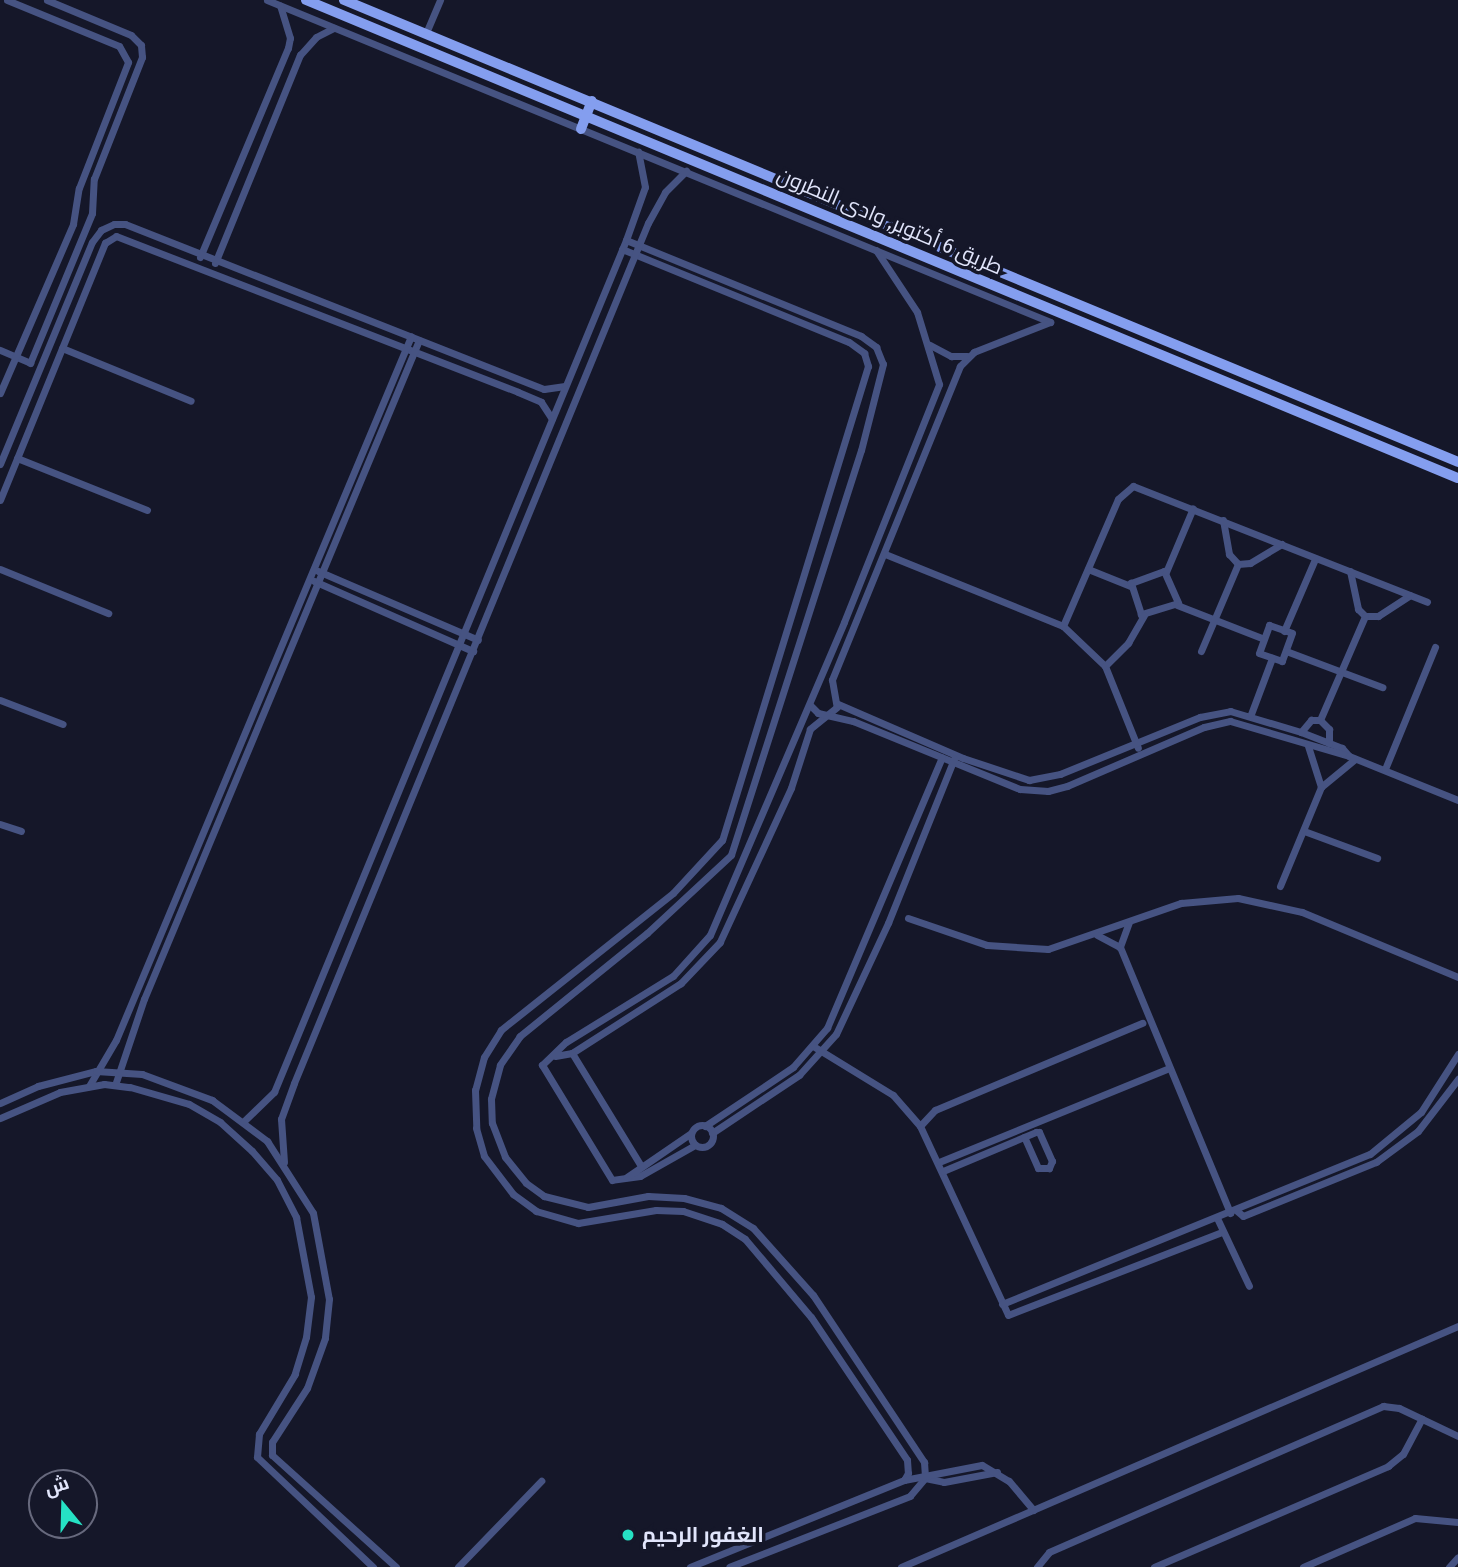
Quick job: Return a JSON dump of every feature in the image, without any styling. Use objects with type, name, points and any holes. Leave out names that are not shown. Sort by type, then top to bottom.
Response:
[{"type":"street","points":[[0,393],[73,224],[79,188],[127,65],[126,54],[119,46],[7,0]]},
{"type":"street","points":[[47,0],[131,35],[142,50]]},
{"type":"street","points":[[267,0],[1050,322],[967,356],[951,356],[930,345]]},
{"type":"street","name":"طريق 6 أكتوبر, وادى النطرون","points":[[344,0],[1458,462]]},
{"type":"street","points":[[426,33],[440,0]]},
{"type":"street","name":"طريق 6 أكتوبر, وادى النطرون","points":[[310,1],[1458,478]]},
{"type":"street","points":[[197,264],[282,64],[290,38],[280,6]]},
{"type":"street","points":[[211,270],[295,69],[310,43],[334,28]]},
{"type":"street","points":[[126,54],[142,50]]},
{"type":"street","points":[[0,351],[30,363],[92,213],[94,179],[142,50]]},
{"type":"street","points":[[282,64],[295,69]]},
{"type":"street","points":[[581,129],[592,101]]},
{"type":"street","points":[[244,1121],[271,1098],[634,218],[645,187],[638,152]]},
{"type":"street","points":[[284,1162],[280,1135],[286,1103],[648,223],[664,192],[686,171]]},
{"type":"street","points":[[236,173],[250,179]]},
{"type":"street","points":[[634,218],[648,223]]},
{"type":"street","points":[[0,464],[97,234],[110,225],[125,224],[544,389],[565,385]]},
{"type":"street","points":[[0,500],[105,243],[112,237],[125,236],[541,402],[552,419]]},
{"type":"street","points":[[625,240],[861,336],[876,347],[883,364],[881,387],[736,846],[723,867],[520,1036],[500,1065],[491,1106],[495,1135],[505,1157],[526,1183],[544,1196],[576,1207],[648,1196],[709,1204],[763,1236],[823,1309],[921,1457],[926,1478]]},
{"type":"street","points":[[621,249],[849,342],[867,359],[867,382],[760,720],[715,850],[673,893],[501,1030],[480,1067],[474,1117],[489,1164],[513,1194],[536,1211],[578,1223],[656,1210],[707,1217],[755,1248],[801,1303],[907,1460],[908,1473],[904,1480]]},
{"type":"street","points":[[555,1056],[566,1042],[673,976],[710,935],[791,751],[935,397],[939,379],[930,345],[909,296],[876,249]]},
{"type":"street","points":[[28,326],[42,333]]},
{"type":"street","points":[[115,1085],[144,999],[415,338]]},
{"type":"street","points":[[62,348],[191,401]]},
{"type":"street","points":[[967,356],[831,684],[838,704],[1008,775],[1038,780],[1208,714],[1251,714],[1329,743],[1352,758]]},
{"type":"street","points":[[935,397],[946,402]]},
{"type":"street","points":[[926,419],[937,424]]},
{"type":"street","points":[[911,457],[922,461]]},
{"type":"street","points":[[17,458],[147,510]]},
{"type":"street","points":[[905,472],[916,476]]},
{"type":"street","points":[[1063,626],[1126,488],[1140,487],[1427,602]]},
{"type":"street","points":[[1177,605],[1167,572],[1193,508]]},
{"type":"street","points":[[1223,520],[1230,557],[1238,564],[1250,564],[1282,544]]},
{"type":"street","points":[[885,554],[1063,626],[1105,666],[1140,755]]},
{"type":"street","points":[[1284,631],[1315,559]]},
{"type":"street","points":[[1201,651],[1238,564]]},
{"type":"street","points":[[0,569],[108,613]]},
{"type":"street","points":[[1088,569],[1130,586],[1144,615]]},
{"type":"street","points":[[318,571],[478,640]]},
{"type":"street","points":[[1350,571],[1358,609],[1365,616],[1378,616],[1410,596]]},
{"type":"street","points":[[1130,586],[1167,572]]},
{"type":"street","points":[[314,581],[473,651]]},
{"type":"street","points":[[89,1086],[116,1041],[314,581]]},
{"type":"street","points":[[1105,666],[1128,643],[1144,615],[1177,605],[1264,639]]},
{"type":"street","points":[[1320,720],[1365,616]]},
{"type":"street","points":[[844,622],[855,625]]},
{"type":"street","points":[[1269,625],[1284,631],[1292,634],[1282,661],[1259,653],[1269,625]]},
{"type":"street","points":[[1385,769],[1435,647]]},
{"type":"street","points":[[1286,651],[1382,687]]},
{"type":"street","points":[[1251,714],[1272,658]]},
{"type":"street","points":[[0,700],[63,724]]},
{"type":"street","points":[[838,704],[831,713],[813,724],[800,755],[791,788],[720,942],[689,978],[572,1053],[555,1056],[543,1063],[543,1071],[608,1176],[643,1174],[695,1145],[707,1146],[712,1133],[789,1082],[823,1052],[841,1025],[896,903],[956,755]]},
{"type":"street","points":[[810,705],[818,713],[831,713],[852,721],[1000,783],[1048,791],[1223,722],[1248,725],[1352,758],[1458,800]]},
{"type":"street","points":[[852,721],[856,712]]},
{"type":"street","points":[[760,720],[774,724]]},
{"type":"street","points":[[1301,732],[1311,720],[1320,720],[1329,729],[1329,743]]},
{"type":"street","points":[[1308,746],[1321,788]]},
{"type":"street","points":[[627,1177],[783,1074],[813,1046],[835,1014],[944,750]]},
{"type":"street","points":[[791,751],[800,755]]},
{"type":"street","points":[[1280,886],[1321,788],[1352,758]]},
{"type":"street","points":[[0,824],[20,831]]},
{"type":"street","points":[[1304,831],[1377,858]]},
{"type":"street","points":[[884,898],[896,903]]},
{"type":"street","points":[[908,918],[978,943],[1017,950],[1059,947],[1194,900],[1252,900],[1302,912],[1458,977]]},
{"type":"street","points":[[1120,947],[1129,922]]},
{"type":"street","points":[[1097,935],[1120,947],[1169,1068],[1233,1211],[1243,1216],[1376,1162],[1418,1131],[1458,1079]]},
{"type":"street","points":[[609,1017],[614,1027]]},
{"type":"street","points":[[920,1126],[935,1110],[1142,1023]]},
{"type":"street","points":[[813,1046],[893,1095],[920,1126],[939,1162],[1007,1314],[1222,1232]]},
{"type":"street","points":[[572,1053],[641,1166]]},
{"type":"street","points":[[1002,1304],[1217,1218],[1385,1144],[1431,1100],[1458,1054]]},
{"type":"street","points":[[939,1162],[1169,1068]]},
{"type":"street","points":[[0,1103],[38,1086],[96,1071],[142,1074],[196,1091],[244,1121],[284,1162],[313,1213],[329,1299],[324,1342],[307,1388],[272,1442],[277,1462],[396,1567]]},
{"type":"street","points":[[0,1118],[32,1101],[89,1086],[115,1085],[148,1090],[189,1104],[220,1122],[252,1151],[277,1180],[301,1235],[311,1297],[306,1337],[295,1374],[257,1440],[259,1463],[372,1566],[382,1555]]},
{"type":"street","points":[[189,1104],[196,1091]]},
{"type":"street","points":[[271,1098],[286,1103]]},
{"type":"street","points":[[705,1126],[712,1133]]},
{"type":"street","points":[[943,1171],[1024,1137],[1039,1132],[1044,1135],[1052,1161],[1049,1168],[1038,1168],[1024,1137]]},
{"type":"street","points":[[691,1133],[695,1145]]},
{"type":"street","points":[[1217,1218],[1222,1232],[1231,1241],[1250,1286]]},
{"type":"street","points":[[801,1303],[813,1295]]},
{"type":"street","points":[[811,1317],[823,1309]]},
{"type":"street","points":[[901,1567],[1458,1326]]},
{"type":"street","points":[[1037,1567],[1049,1552],[1378,1408],[1394,1406],[1458,1436]]},
{"type":"street","points":[[272,1415],[285,1421]]},
{"type":"street","points":[[1154,1567],[1388,1466],[1403,1454],[1422,1419]]},
{"type":"street","points":[[690,1567],[904,1480],[926,1478],[944,1482],[998,1472],[1033,1510]]},
{"type":"street","points":[[729,1567],[910,1496],[926,1478]]},
{"type":"street","points":[[458,1567],[541,1481]]},
{"type":"street","points":[[1303,1567],[1415,1518],[1458,1522]]},
{"type":"street","points":[[1449,1567],[1458,1557]]},
{"type":"place","name":"الغفور الرحيم","points":[[628,1535]]}]
